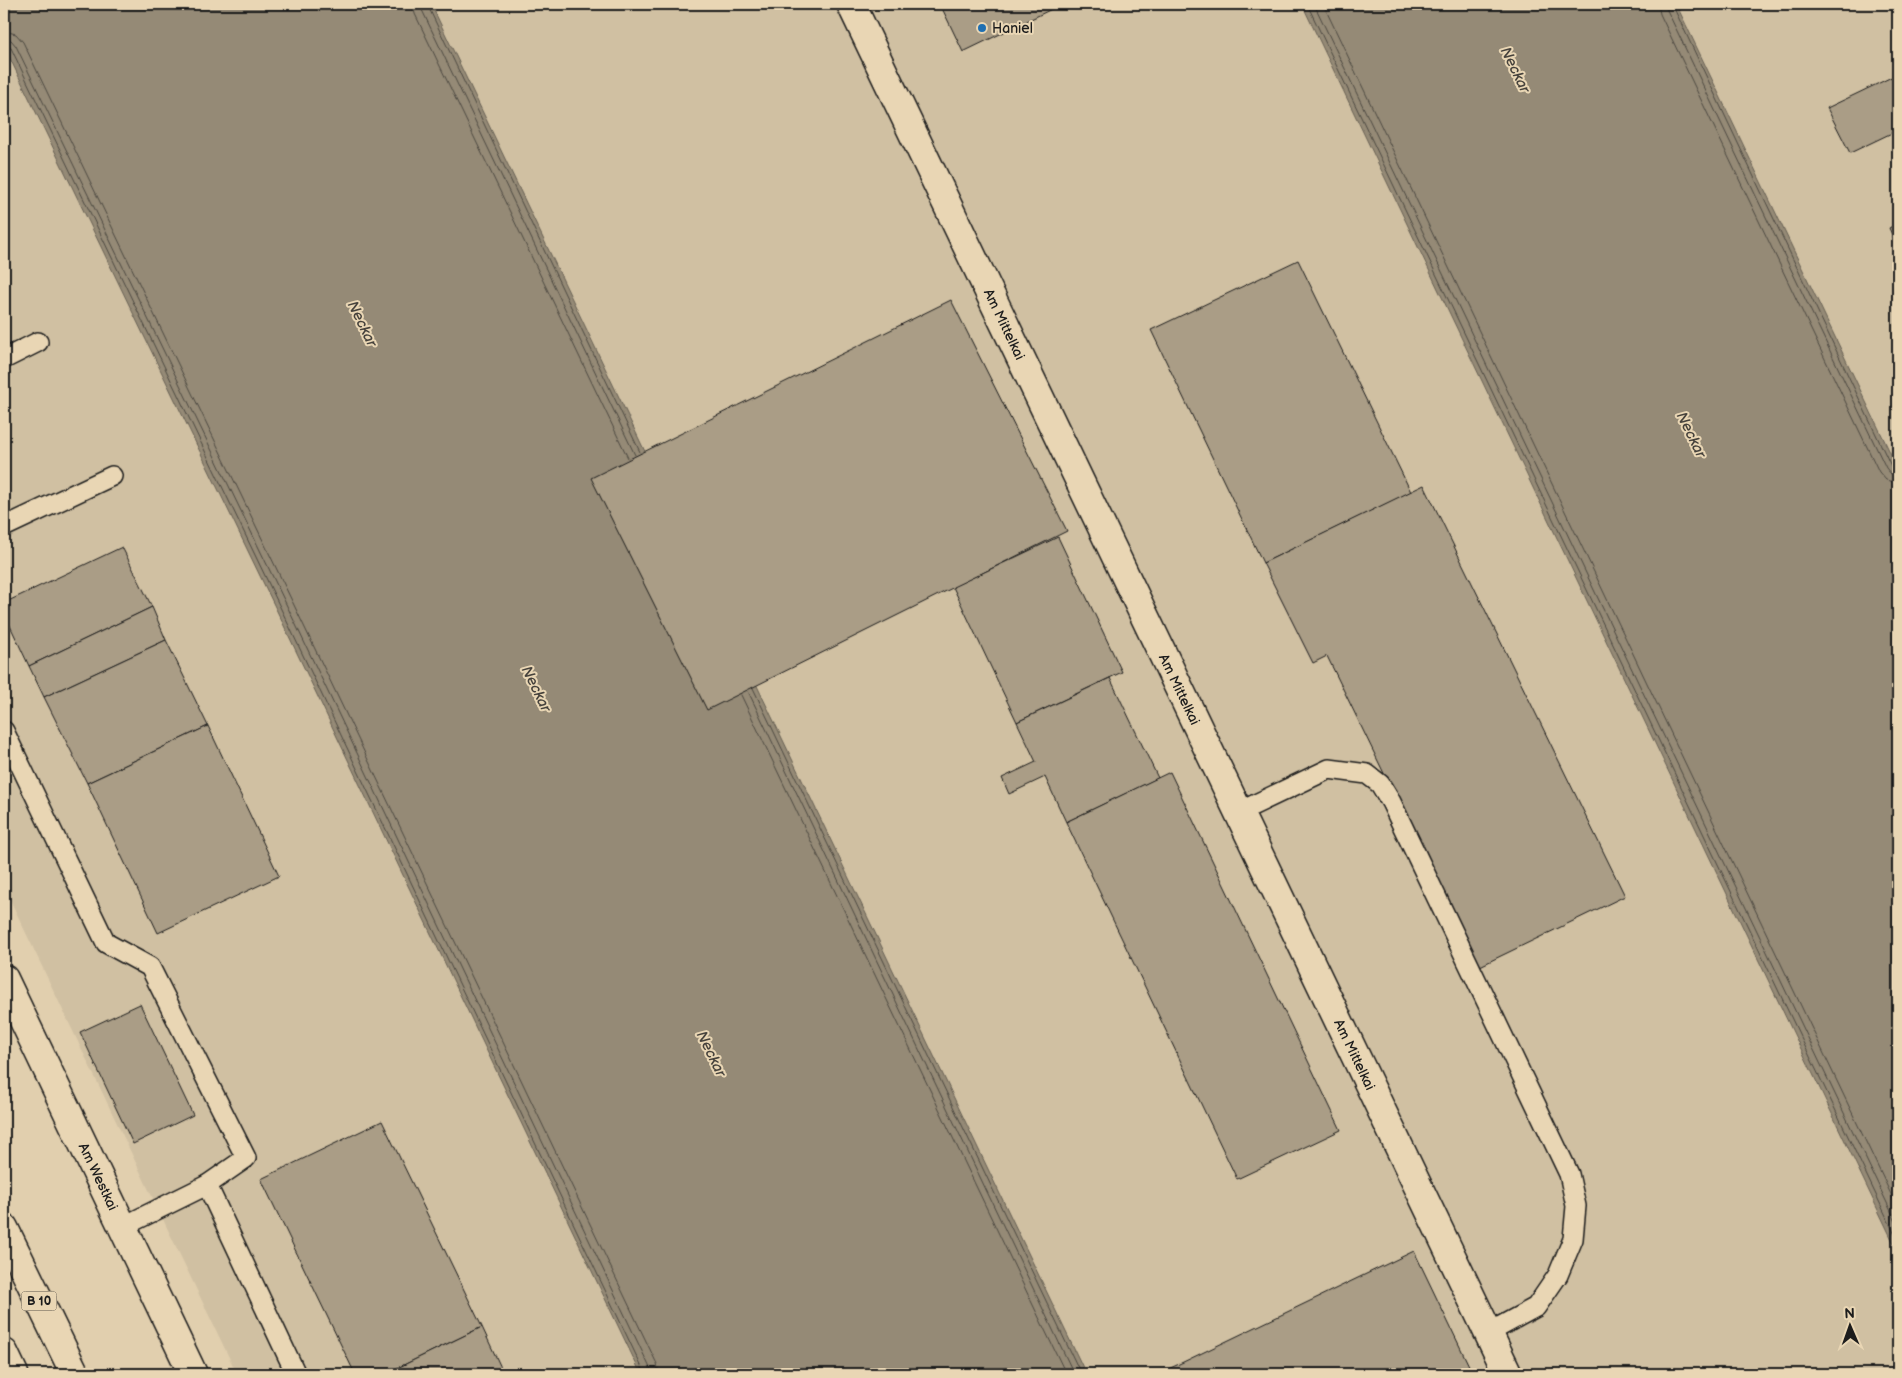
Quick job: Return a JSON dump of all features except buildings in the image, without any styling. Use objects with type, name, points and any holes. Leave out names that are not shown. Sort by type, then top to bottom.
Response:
[{"type":"main road","name":"Am Mittelkai","points":[[851,4],[1508,1374]]},
{"type":"main road","name":"Am Westkai","points":[[4,979],[193,1374]]},
{"type":"main road","name":"B 10","points":[[4,1228],[75,1374]]},
{"type":"main road","points":[[4,1353],[14,1374]]},
{"type":"lane","points":[[4,358],[38,342]]},
{"type":"lane","points":[[4,527],[112,476]]},
{"type":"lane","points":[[4,731],[106,943],[150,966],[246,1158],[207,1185],[122,1227]]},
{"type":"lane","points":[[1239,812],[1328,769],[1368,774],[1380,784],[1391,802],[1569,1174],[1576,1206],[1573,1239],[1558,1275],[1536,1307],[1488,1333]]},
{"type":"lane","points":[[207,1185],[296,1374]]},
{"type":"shaded area","points":[[431,4],[1302,4],[1898,1252],[1898,1374],[1086,1374]]},
{"type":"shaded area","points":[[1676,4],[1898,4],[1898,469]]},
{"type":"shaded area","points":[[4,46],[277,611],[641,1374],[237,1374],[4,887]]},
{"type":"water","name":"Neckar","points":[[4,4],[431,4],[1086,1374],[641,1374],[277,611],[4,46]]},
{"type":"water","name":"Neckar","points":[[1302,4],[1676,4],[1898,469],[1898,1252]]},
{"type":"place","name":"Haniel","points":[[982,28]]}]
